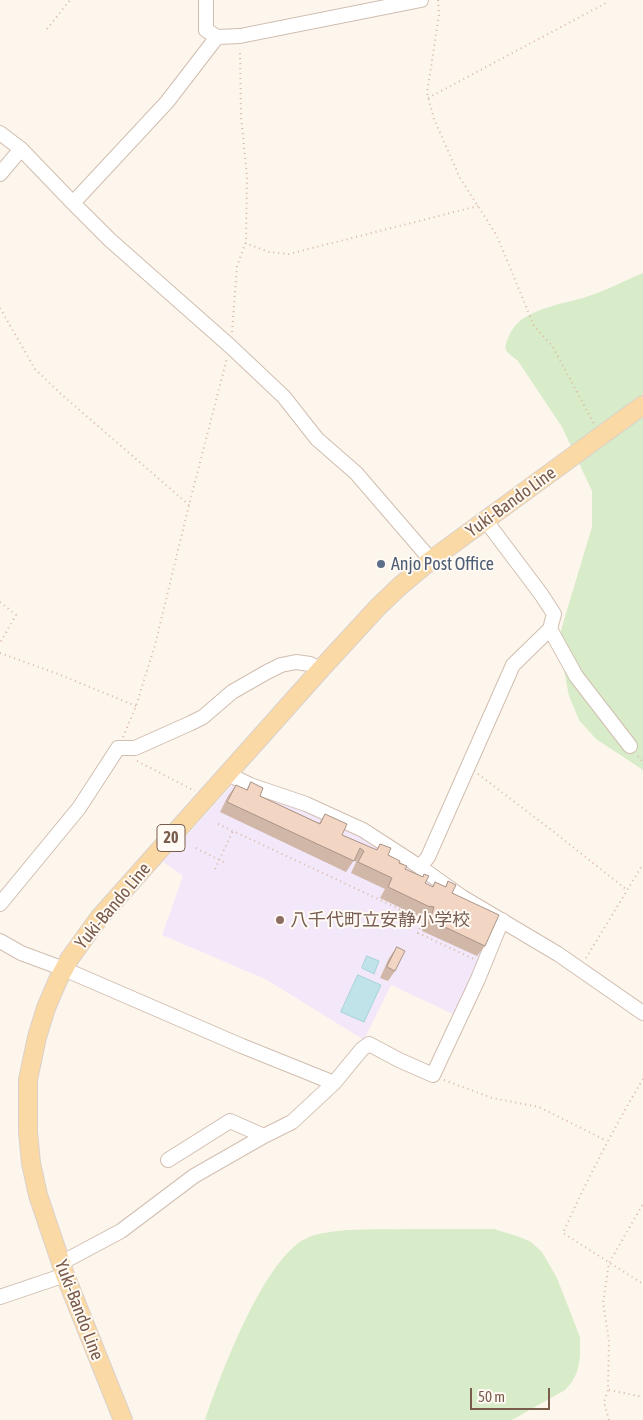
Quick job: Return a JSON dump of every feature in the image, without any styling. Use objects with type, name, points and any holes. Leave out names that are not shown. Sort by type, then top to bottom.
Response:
[{"type":"main road","name":"Yuki-Bando Line","points":[[122,1420],[63,1269],[38,1195],[31,1163],[28,1132],[28,1080],[37,1036],[64,969],[99,918],[378,607],[431,560],[643,405]]},
{"type":"street","points":[[206,0],[206,30],[217,37],[240,36],[421,0]]},
{"type":"street","points":[[73,203],[166,102],[217,37]]},
{"type":"street","points":[[0,133],[21,149],[110,240],[230,346],[284,397],[317,439],[356,473],[431,560]]},
{"type":"street","points":[[0,174],[21,149]]},
{"type":"street","points":[[420,867],[428,857],[513,664],[550,629],[554,614],[486,521]]},
{"type":"street","points":[[550,629],[576,676],[630,746]]},
{"type":"street","points":[[0,904],[79,808],[118,749],[135,748],[203,717],[232,692],[282,665],[296,662],[310,664],[321,669]]},
{"type":"street","points":[[228,774],[250,785],[306,804],[363,830],[462,897],[580,969],[643,1013]]},
{"type":"street","points":[[0,1297],[63,1269],[121,1231],[194,1176],[292,1122],[334,1083],[362,1049],[369,1044],[433,1075],[478,979],[502,920]]},
{"type":"street","points":[[0,941],[21,953],[64,969],[242,1046],[334,1083]]},
{"type":"street","points":[[168,1160],[230,1121],[264,1136]]},
{"type":"path","points":[[47,29],[70,0]]},
{"type":"path","points":[[438,0],[439,15],[427,93],[434,119],[460,178],[497,236],[534,326],[553,348],[601,436]]},
{"type":"path","points":[[428,98],[608,2]]},
{"type":"path","points":[[207,797],[118,749],[136,706],[155,645],[230,346],[236,266],[245,243],[247,176],[240,116],[240,36]]},
{"type":"path","points":[[245,243],[270,252],[289,254],[478,206]]},
{"type":"path","points":[[0,308],[35,368],[61,394],[189,505]]},
{"type":"path","points":[[0,602],[16,615],[0,643]]},
{"type":"path","points":[[0,653],[136,706]]},
{"type":"path","points":[[468,767],[628,890]]},
{"type":"path","points":[[218,824],[423,920],[418,933],[474,959]]},
{"type":"path","points":[[215,869],[234,831]]},
{"type":"path","points":[[196,848],[227,864]]},
{"type":"path","points":[[580,969],[643,864]]},
{"type":"path","points":[[433,1075],[492,1098],[540,1107],[607,1142]]},
{"type":"path","points":[[643,1079],[584,1186],[564,1233],[643,1284]]},
{"type":"path","points":[[609,1420],[604,1402],[608,1390],[609,1340],[603,1303],[609,1263],[643,1204]]},
{"type":"path","points":[[608,1390],[643,1397]]},
{"type":"shaded area","points":[[233,784],[256,794],[310,812],[358,836],[395,856],[429,883],[497,922],[455,1015],[391,985],[364,1040],[267,980],[162,935],[183,876],[163,862]]},
{"type":"green space","points":[[643,273],[643,770],[596,739],[579,720],[569,696],[559,645],[561,630],[592,527],[592,491],[562,427],[518,361],[507,352],[505,347],[513,328],[529,315],[548,307],[593,295]]},
{"type":"green space","points":[[407,1229],[494,1229],[531,1242],[542,1252],[557,1278],[580,1337],[580,1357],[577,1372],[565,1390],[512,1420],[205,1420],[221,1375],[246,1318],[276,1267],[293,1248],[309,1237],[331,1232]]},
{"type":"water","points":[[367,956],[379,961],[374,974],[362,968]]},
{"type":"water","points":[[358,975],[381,985],[364,1022],[341,1012]]},
{"type":"building","points":[[251,782],[263,788],[260,796],[320,824],[325,814],[347,824],[342,835],[377,850],[380,844],[391,848],[388,855],[407,866],[405,869],[423,877],[424,874],[429,876],[425,883],[433,887],[435,882],[446,887],[448,881],[456,885],[452,893],[499,915],[485,946],[430,920],[434,907],[430,907],[388,887],[392,878],[358,862],[364,851],[360,848],[354,861],[227,802],[236,785],[247,790]]},
{"type":"building","points":[[397,947],[405,951],[395,971],[387,967]]},
{"type":"place","name":"Anjo Post Office","points":[[381,564]]},
{"type":"place","name":"八千代町立安静小学校","points":[[280,920]]}]
